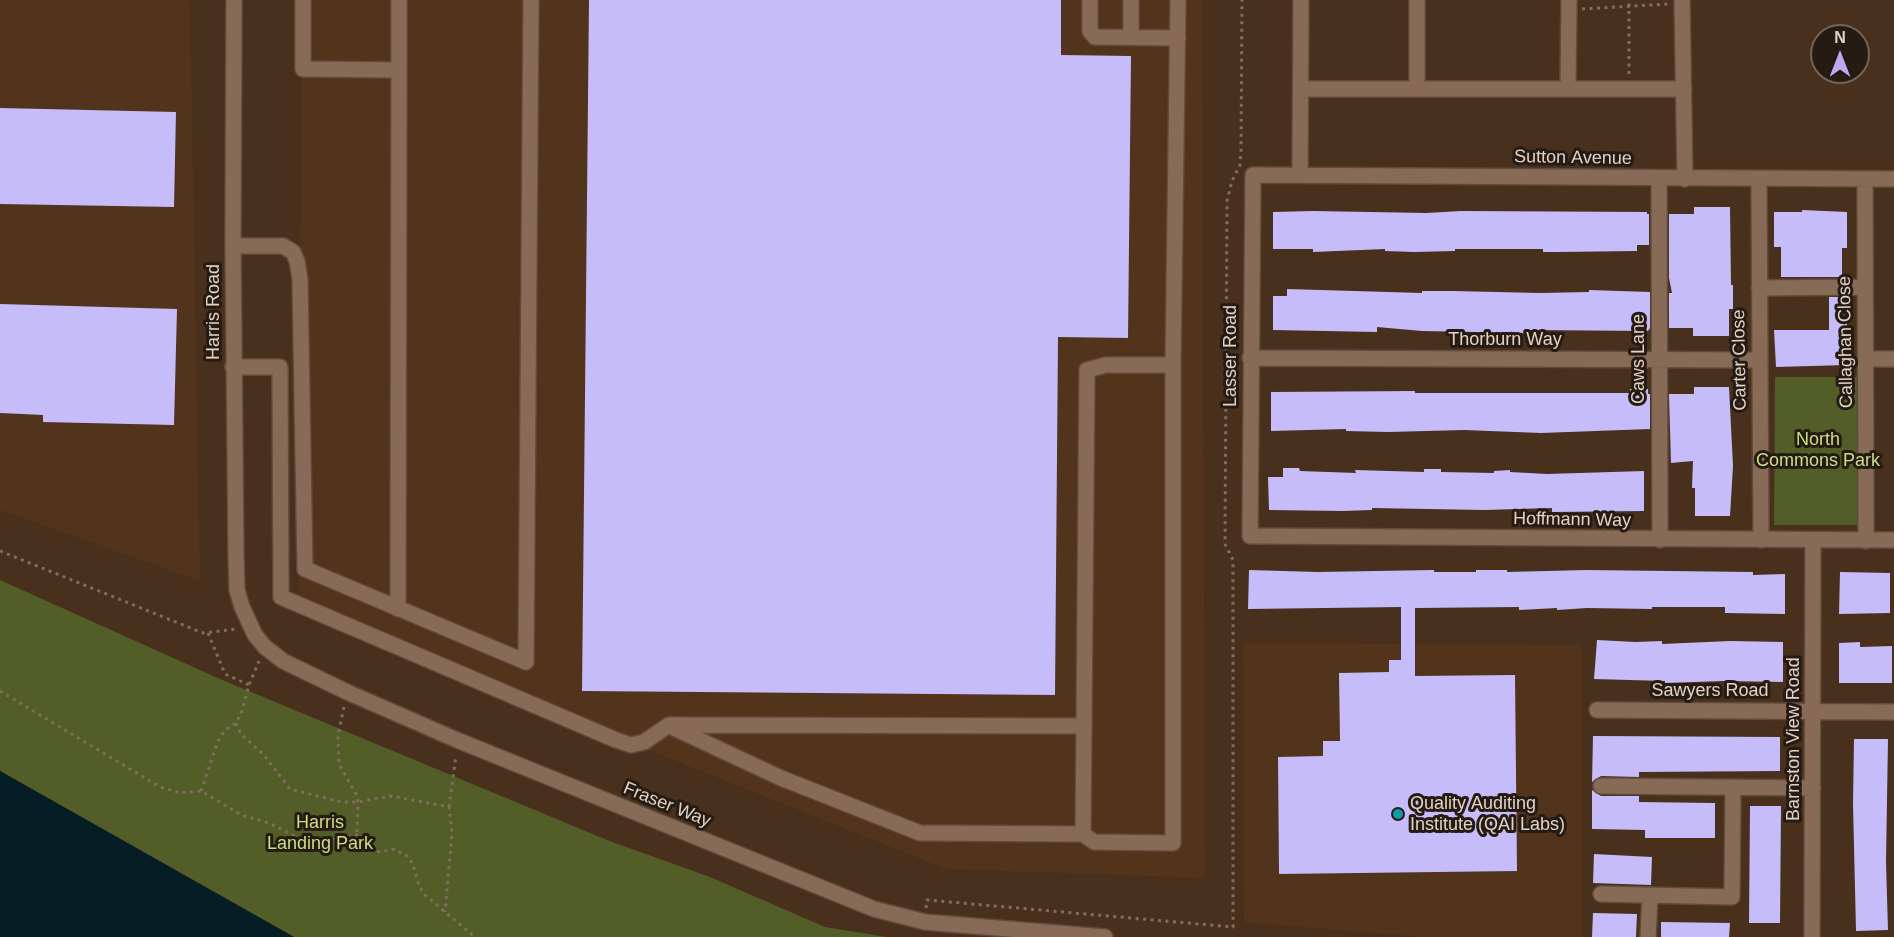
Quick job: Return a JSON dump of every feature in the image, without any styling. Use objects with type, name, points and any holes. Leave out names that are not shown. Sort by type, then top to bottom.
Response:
[{"type":"street","name":"Harris Road","points":[[234,0],[233,367],[237,590],[248,622]]},
{"type":"street","points":[[303,0],[303,69],[399,70]]},
{"type":"street","points":[[398,609],[399,0]]},
{"type":"street","points":[[233,246],[284,246],[292,252],[297,261],[300,279],[305,569],[526,662],[531,0]]},
{"type":"street","points":[[1090,0],[1090,31],[1095,37],[1178,38]]},
{"type":"street","points":[[1131,0],[1131,37]]},
{"type":"street","points":[[669,725],[781,778],[920,833],[1083,834],[1094,842],[1173,843],[1173,365],[1178,0]]},
{"type":"street","points":[[1300,175],[1301,0]]},
{"type":"street","points":[[1417,0],[1417,89]]},
{"type":"street","points":[[1682,2],[1685,179]]},
{"type":"street","points":[[1568,89],[1569,5]]},
{"type":"street","points":[[1300,89],[1684,89]]},
{"type":"street","name":"Sutton Avenue","points":[[1253,175],[1894,179]]},
{"type":"street","name":"Lasser Road","points":[[1250,536],[1253,175]]},
{"type":"street","name":"Caws Lane","points":[[1659,179],[1660,540]]},
{"type":"street","name":"Carter Close","points":[[1759,179],[1761,540]]},
{"type":"street","name":"Callaghan Close","points":[[1864,179],[1866,540]]},
{"type":"street","points":[[1759,288],[1864,287]]},
{"type":"street","name":"Thorburn Way","points":[[1250,358],[1759,360]]},
{"type":"street","points":[[1866,359],[1894,359]]},
{"type":"street","points":[[1083,834],[1087,370],[1106,365],[1173,365]]},
{"type":"street","points":[[233,367],[280,367],[281,597],[616,740],[631,745],[644,742],[669,725],[1084,726]]},
{"type":"street","name":"Hoffmann Way","points":[[1250,536],[1894,540]]},
{"type":"street","name":"Barnston View Road","points":[[1812,937],[1813,540]]},
{"type":"street","name":"Fraser Way","points":[[248,622],[265,647],[283,661],[347,692],[457,740],[874,909],[925,922],[1013,933],[1105,937]]},
{"type":"street","name":"Sawyers Road","points":[[1597,710],[1894,712]]},
{"type":"street","points":[[1601,786],[1813,788]]},
{"type":"street","points":[[1601,894],[1732,897],[1733,788]]},
{"type":"street","points":[[1648,937],[1650,896]]},
{"type":"path","points":[[927,900],[1233,927],[1233,560],[1225,544],[1227,212],[1229,190],[1240,165],[1241,152],[1242,0]]},
{"type":"path","points":[[1629,0],[1629,82]]},
{"type":"path","points":[[1569,5],[1629,6],[1682,2]]},
{"type":"path","points":[[0,551],[203,633],[234,631]]},
{"type":"path","points":[[208,633],[225,674],[249,685]]},
{"type":"path","points":[[201,791],[218,741],[225,730],[236,723],[242,711],[249,685],[265,647]]},
{"type":"path","points":[[0,691],[160,787],[182,793],[201,791],[241,815],[268,823],[314,846],[338,838],[357,835]]},
{"type":"path","points":[[347,692],[338,735],[339,765],[350,781],[358,802],[357,835],[367,850],[381,852],[393,849],[406,855],[413,864],[419,886],[426,896],[475,937]]},
{"type":"path","points":[[236,723],[241,734],[264,754],[290,789],[341,802],[358,802],[391,796],[449,807]]},
{"type":"path","points":[[445,912],[452,833],[449,807],[454,783],[457,740]]},
{"type":"shaded area","points":[[0,0],[190,0],[200,581],[0,510]]},
{"type":"shaded area","points":[[302,0],[1202,0],[1205,878],[946,869],[298,610]]},
{"type":"shaded area","points":[[1243,643],[1582,645],[1582,937],[1424,937],[1244,922]]},
{"type":"green space","name":"North Commons Park","points":[[1775,377],[1861,377],[1861,525],[1774,525]]},
{"type":"green space","name":"Harris Landing Park","points":[[0,580],[220,679],[607,840],[710,877],[825,927],[887,937],[294,937],[0,771]]},
{"type":"water","points":[[0,771],[294,937],[0,937]]},
{"type":"building","points":[[589,0],[1061,0],[1061,55],[1131,56],[1128,338],[1058,337],[1055,695],[582,691]]},
{"type":"building","points":[[0,108],[176,112],[174,207],[0,204]]},
{"type":"building","points":[[1694,207],[1730,207],[1733,309],[1729,309],[1729,336],[1693,336],[1693,328],[1669,328],[1669,293],[1672,293],[1669,278],[1669,214],[1694,214]]},
{"type":"building","points":[[1802,210],[1847,212],[1847,248],[1842,248],[1842,277],[1781,277],[1781,247],[1774,247],[1774,212],[1802,212]]},
{"type":"building","points":[[1273,212],[1647,212],[1649,214],[1649,245],[1637,245],[1637,251],[1559,252],[1543,252],[1543,249],[1455,249],[1455,251],[1414,252],[1385,251],[1385,249],[1313,252],[1313,249],[1273,249]]},
{"type":"building","points":[[1287,289],[1422,293],[1422,291],[1453,291],[1540,293],[1589,292],[1589,290],[1650,292],[1650,328],[1648,331],[1529,330],[1529,333],[1422,331],[1377,327],[1377,332],[1273,330],[1273,296],[1287,296]]},
{"type":"building","points":[[1829,297],[1842,297],[1842,322],[1847,322],[1847,365],[1776,367],[1774,330],[1829,330]]},
{"type":"building","points":[[0,304],[177,309],[174,425],[43,422],[43,415],[0,413]]},
{"type":"building","points":[[1694,387],[1729,387],[1733,466],[1730,516],[1695,516],[1695,488],[1692,488],[1693,461],[1671,463],[1669,394],[1694,394]]},
{"type":"building","points":[[1630,389],[1648,389],[1650,429],[1541,433],[1464,430],[1388,432],[1346,431],[1346,429],[1271,431],[1271,392],[1630,393]]},
{"type":"building","points":[[1283,468],[1299,468],[1300,471],[1356,473],[1355,470],[1424,472],[1424,469],[1441,469],[1441,472],[1494,473],[1494,471],[1510,470],[1510,472],[1547,474],[1644,471],[1644,511],[1552,512],[1552,508],[1269,510],[1268,477],[1283,477]]},
{"type":"building","name":"Quality Auditing Institute (QAI Labs)","points":[[1249,570],[1476,572],[1476,570],[1507,570],[1507,572],[1586,570],[1785,574],[1785,614],[1725,613],[1725,607],[1557,610],[1557,608],[1519,610],[1519,607],[1415,608],[1415,676],[1515,675],[1517,871],[1279,874],[1278,757],[1323,756],[1323,741],[1340,741],[1339,673],[1389,672],[1389,660],[1401,660],[1401,607],[1248,609]]},
{"type":"building","points":[[1840,572],[1890,573],[1890,613],[1839,614]]},
{"type":"building","points":[[1597,640],[1662,641],[1662,644],[1730,641],[1783,642],[1783,682],[1665,683],[1665,681],[1594,679]]},
{"type":"building","points":[[1860,642],[1860,647],[1892,646],[1892,683],[1839,683],[1839,643]]},
{"type":"building","points":[[1593,736],[1780,737],[1780,771],[1639,772],[1639,777],[1601,776],[1592,782]]},
{"type":"building","points":[[1854,739],[1888,739],[1886,862],[1888,930],[1856,931]]},
{"type":"building","points":[[1592,790],[1601,796],[1639,796],[1639,802],[1715,803],[1715,838],[1645,838],[1645,830],[1592,829]]},
{"type":"building","points":[[1750,806],[1781,806],[1780,923],[1749,923]]},
{"type":"building","points":[[1594,854],[1652,857],[1651,885],[1593,883]]},
{"type":"building","points":[[1593,913],[1637,914],[1636,937],[1592,937]]},
{"type":"building","points":[[1661,922],[1730,923],[1729,937],[1661,937]]},
{"type":"place","name":"Quality Auditing Institute (QAI Labs)","points":[[1398,814]]}]
